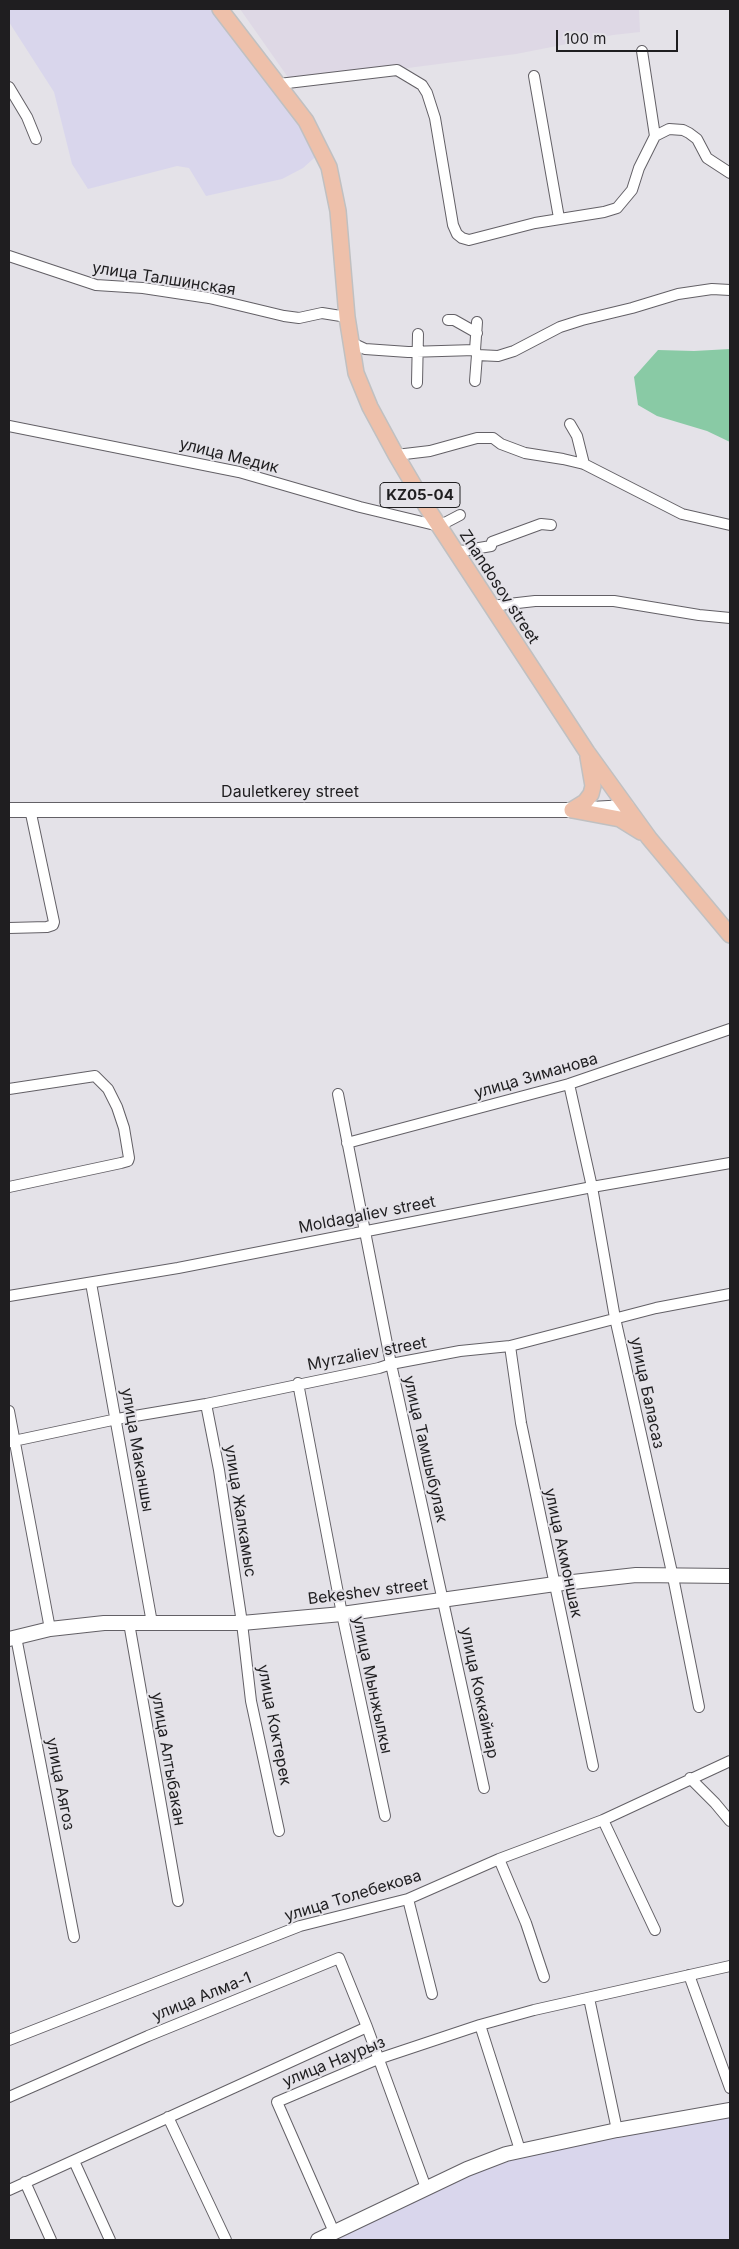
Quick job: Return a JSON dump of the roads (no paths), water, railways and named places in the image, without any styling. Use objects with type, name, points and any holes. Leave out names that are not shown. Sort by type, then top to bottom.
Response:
[{"type":"main road","name":"Zhandosov street","points":[[220,9],[306,121],[329,167],[338,212],[347,317],[356,373],[370,408],[396,456],[439,526],[587,752],[649,838],[730,935]]},
{"type":"main road","points":[[572,810],[585,802],[591,794],[593,786],[587,752]]},
{"type":"main road","name":"Dauletkerey street","points":[[9,810],[572,810],[627,807]]},
{"type":"main road","points":[[572,810],[620,819],[649,838]]},
{"type":"main road","name":"Bekeshev street","points":[[12,1638],[50,1629],[104,1623],[242,1623],[342,1614],[444,1603],[555,1584],[636,1575],[730,1576]]},
{"type":"main road","points":[[318,2240],[466,2169],[520,2150],[730,2110]]},
{"type":"street","points":[[279,84],[397,70],[422,85],[432,104],[452,225],[457,234],[462,238],[476,239],[559,218],[604,212],[617,208],[632,190],[639,168],[654,136],[642,51]]},
{"type":"street","points":[[534,76],[559,218]]},
{"type":"street","points":[[9,87],[27,117],[36,139]]},
{"type":"street","points":[[654,136],[669,129],[689,132],[697,139],[708,158],[730,173]]},
{"type":"street","name":"улица Талшинская","points":[[9,256],[68,274],[96,285],[143,288],[209,298],[299,318],[322,314],[347,317]]},
{"type":"street","points":[[350,342],[365,349],[505,354],[560,327],[662,298],[702,290],[730,290]]},
{"type":"street","points":[[448,320],[454,320],[477,333]]},
{"type":"street","points":[[475,381],[477,322]]},
{"type":"street","points":[[417,383],[418,334]]},
{"type":"street","points":[[570,424],[577,436],[584,464]]},
{"type":"street","name":"улица Медик","points":[[9,426],[166,456],[251,476],[360,507],[439,526]]},
{"type":"street","points":[[396,456],[412,455],[477,438],[493,438],[501,444],[525,453],[563,458],[584,464],[682,514],[730,525]]},
{"type":"street","points":[[439,526],[460,515]]},
{"type":"street","points":[[456,552],[491,546],[492,542],[541,524],[551,525]]},
{"type":"street","points":[[491,606],[535,601],[614,601],[730,618]]},
{"type":"street","points":[[9,928],[47,927],[53,925],[54,922],[30,810]]},
{"type":"street","name":"улица Зиманова","points":[[347,1143],[569,1084],[730,1030]]},
{"type":"street","points":[[9,1089],[95,1076],[108,1089],[117,1107],[129,1154],[127,1161],[9,1187]]},
{"type":"street","name":"улица Баласаз","points":[[569,1084],[592,1187],[615,1318],[699,1707]]},
{"type":"street","name":"улица Тамшыбулак","points":[[338,1094],[391,1364],[444,1603]]},
{"type":"street","name":"Moldagaliev street","points":[[9,1296],[91,1283],[592,1187],[730,1163]]},
{"type":"street","name":"улица Маканшы","points":[[91,1283],[117,1419],[152,1623]]},
{"type":"street","name":"Myrzaliev street","points":[[12,1441],[117,1419],[206,1404],[391,1364],[460,1351],[510,1346],[615,1318],[730,1297]]},
{"type":"street","name":"улица Акмоншак","points":[[510,1346],[521,1423],[593,1766]]},
{"type":"street","name":"улица Мынжылкы","points":[[298,1383],[342,1614],[385,1816]]},
{"type":"street","name":"улица Жалкамыс","points":[[206,1404],[219,1470],[242,1623]]},
{"type":"street","points":[[9,1412],[12,1441],[50,1629]]},
{"type":"street","name":"улица Коккайнар","points":[[444,1603],[484,1788]]},
{"type":"street","name":"улица Алтыбакан","points":[[129,1623],[178,1901]]},
{"type":"street","name":"улица Коктерек","points":[[242,1623],[251,1701],[279,1831]]},
{"type":"street","name":"улица Аягоз","points":[[12,1638],[74,1937]]},
{"type":"street","name":"улица Толебекова","points":[[9,2040],[300,1926],[408,1899],[499,1859],[604,1820],[690,1778],[730,1761]]},
{"type":"street","points":[[690,1778],[715,1802],[730,1822]]},
{"type":"street","points":[[604,1820],[655,1930]]},
{"type":"street","points":[[499,1859],[526,1923],[544,1978]]},
{"type":"street","points":[[408,1899],[432,1994]]},
{"type":"street","name":"улица Алма-1","points":[[9,2097],[148,2036],[339,1958],[367,2027],[426,2188]]},
{"type":"street","name":"улица Наурыз","points":[[334,2232],[277,2102],[378,2059],[480,2025],[689,1974],[730,1966]]},
{"type":"street","points":[[689,1974],[730,2088]]},
{"type":"street","points":[[589,1998],[617,2130]]},
{"type":"street","points":[[480,2025],[520,2150]]},
{"type":"street","points":[[9,2190],[367,2027]]},
{"type":"street","points":[[168,2117],[226,2240]]},
{"type":"street","points":[[74,2161],[110,2240]]},
{"type":"street","points":[[26,2182],[51,2240]]}]
